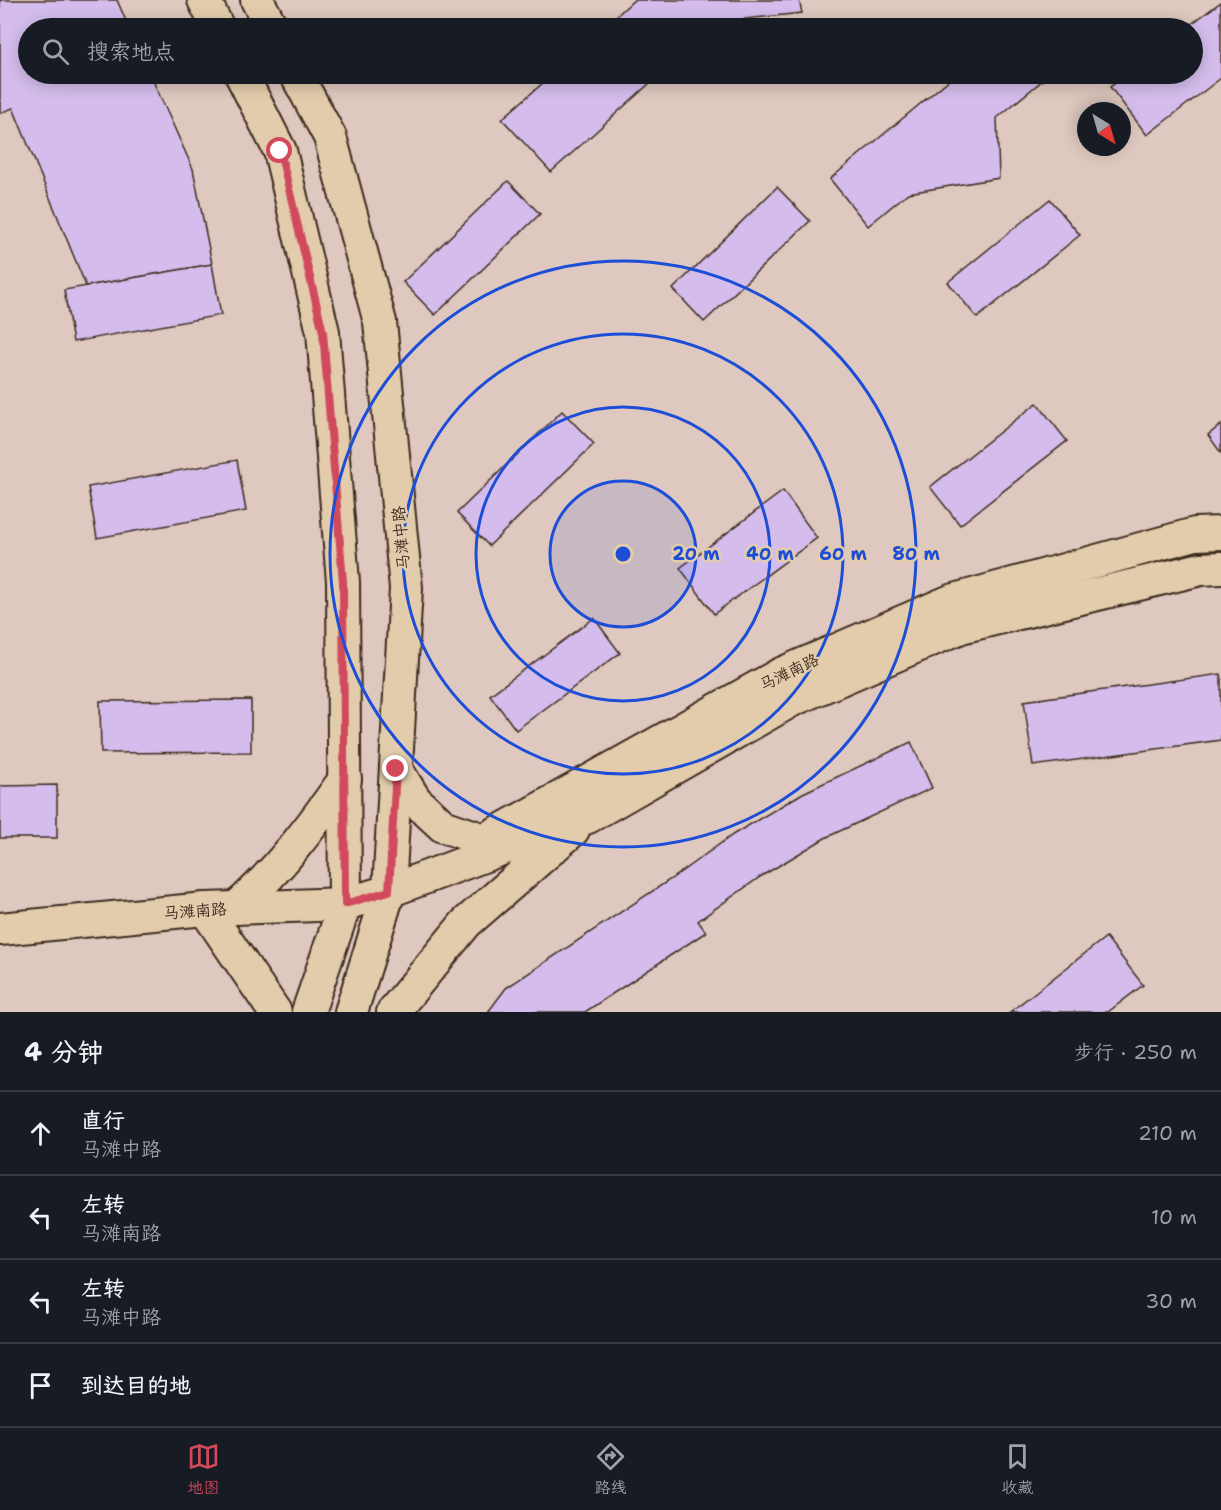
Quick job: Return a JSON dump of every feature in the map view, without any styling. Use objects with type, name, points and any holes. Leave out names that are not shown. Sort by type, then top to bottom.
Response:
[{"type":"main road","points":[[204,0],[213,18]]},
{"type":"main road","points":[[257,0],[267,18]]},
{"type":"main road","points":[[246,84],[280,151],[323,332],[343,582],[345,904],[308,1012]]},
{"type":"main road","name":"马滩中路","points":[[301,84],[330,137],[381,322],[405,588],[389,891],[351,1012]]},
{"type":"main road","name":"马滩南路","points":[[389,891],[782,674],[951,601],[1195,534],[1221,534]]},
{"type":"main road","name":"马滩南路","points":[[0,929],[205,909],[345,904],[389,891],[588,817],[792,700],[961,627],[1201,569],[1221,568]]},
{"type":"main road","points":[[396,769],[415,800],[443,826],[484,840]]},
{"type":"main road","points":[[236,908],[256,890],[307,834],[345,779]]},
{"type":"main road","points":[[393,1012],[466,923],[588,817]]},
{"type":"main road","points":[[205,909],[275,1012]]},
{"type":"building","points":[[0,0],[117,0],[125,18],[18,18],[18,84],[155,84],[193,169],[212,264],[86,286],[13,108],[0,113]]},
{"type":"building","points":[[634,0],[799,0],[802,13],[754,18],[614,18]]},
{"type":"building","points":[[1221,2],[1221,78],[1147,135],[1131,114],[1131,102],[1122,102],[1110,87],[1114,84],[1203,84],[1203,18],[1199,18]]},
{"type":"building","points":[[542,84],[649,84],[551,172],[502,119]]},
{"type":"building","points":[[944,84],[1038,84],[997,118],[999,178],[908,193],[868,226],[830,179]]},
{"type":"building","points":[[508,181],[540,214],[435,315],[403,282]]},
{"type":"building","points":[[777,187],[810,221],[704,322],[673,289]]},
{"type":"building","points":[[1050,199],[1080,235],[977,318],[948,282]]},
{"type":"building","points":[[212,264],[221,315],[73,342],[64,290]]},
{"type":"building","points":[[1037,403],[1067,441],[960,525],[930,487]]},
{"type":"building","points":[[562,411],[594,444],[489,546],[457,513]]},
{"type":"building","points":[[1221,425],[1221,453],[1208,435]]},
{"type":"building","points":[[237,460],[246,511],[97,538],[88,487]]},
{"type":"building","points":[[783,491],[817,538],[714,614],[680,568]]},
{"type":"building","points":[[594,618],[620,653],[516,730],[490,695]]},
{"type":"building","points":[[1221,674],[1221,740],[1033,766],[1024,701]]},
{"type":"building","points":[[251,700],[251,752],[101,753],[100,701]]},
{"type":"building","points":[[911,742],[932,788],[825,838],[760,877],[698,921],[706,932],[585,1012],[488,1012],[506,988],[671,879],[734,834],[803,793]]},
{"type":"building","points":[[57,785],[57,838],[0,838],[0,786]]},
{"type":"building","points":[[1106,937],[1143,985],[1108,1012],[1010,1012]]},
{"type":"route","points":[[280,151],[323,332],[343,582],[345,904],[389,891],[396,769]]}]
